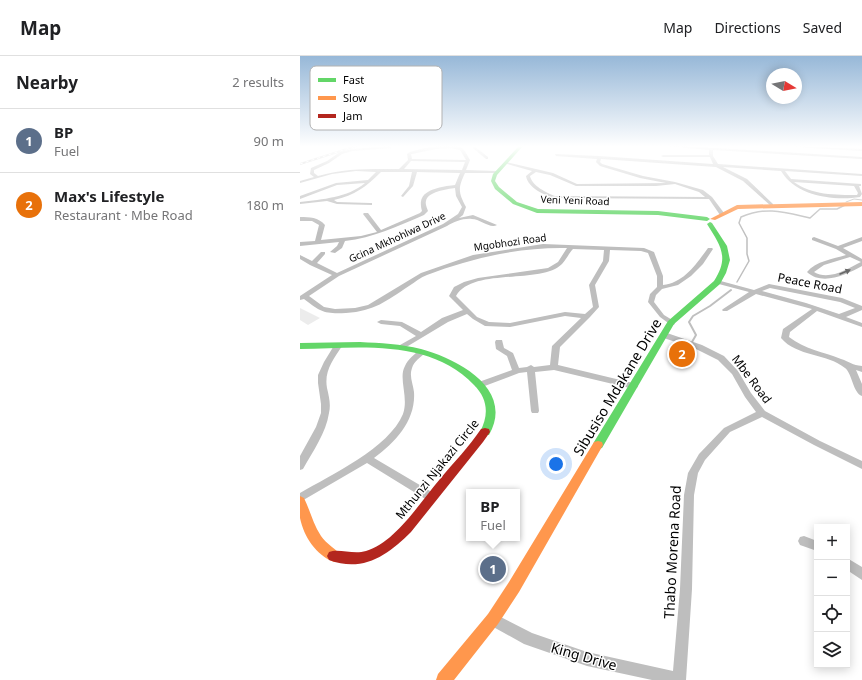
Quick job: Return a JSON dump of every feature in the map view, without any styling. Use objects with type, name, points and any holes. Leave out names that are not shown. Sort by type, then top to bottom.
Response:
[{"type":"street","points":[[300,182],[325,175]]},
{"type":"street","points":[[300,203],[328,199],[351,193],[362,188],[374,175]]},
{"type":"street","points":[[403,196],[412,186],[415,175]]},
{"type":"street","points":[[300,244],[362,238],[380,232],[424,212],[423,201],[426,196],[436,191],[457,186],[461,175]]},
{"type":"street","name":"Veni Yeni Road","points":[[496,175],[493,181],[497,188],[515,203],[529,209],[559,212],[658,213],[714,220]]},
{"type":"street","points":[[529,175],[529,181],[546,194],[555,197],[710,198]]},
{"type":"street","points":[[554,175],[576,185],[656,185],[675,183]]},
{"type":"street","points":[[636,175],[675,183],[701,191],[710,198],[714,220],[737,206],[862,204]]},
{"type":"street","points":[[736,175],[745,180],[771,205]]},
{"type":"street","points":[[785,175],[809,192],[858,196],[860,193],[856,185]]},
{"type":"street","points":[[790,180],[862,185]]},
{"type":"street","points":[[300,198],[336,184],[368,181]]},
{"type":"street","name":"Gcina Mkhohlwa Drive","points":[[302,297],[337,275],[454,220],[460,215],[464,207],[458,196],[457,186]]},
{"type":"street","points":[[328,199],[338,203],[370,204]]},
{"type":"street","points":[[366,214],[380,232]]},
{"type":"street","points":[[454,220],[473,217],[494,225]]},
{"type":"street","points":[[300,219],[312,219],[320,223],[322,229],[318,242]]},
{"type":"street","name":"Sibusiso Mdakane Drive","points":[[444,680],[493,619],[550,527],[671,323],[717,282],[723,273],[726,260],[724,246],[717,234],[714,220]]},
{"type":"street","points":[[814,239],[838,248],[862,263]]},
{"type":"street","points":[[838,248],[862,239]]},
{"type":"street","points":[[333,252],[340,247],[342,241]]},
{"type":"street","name":"Mgobhozi Road","points":[[302,297],[322,309],[335,311],[370,307],[423,274],[467,258],[484,254],[543,246],[642,249],[651,252],[660,276],[660,287]]},
{"type":"street","points":[[571,247],[560,263],[546,271],[480,279],[462,285],[454,291],[452,296],[481,322],[488,324],[500,325],[520,323],[565,314],[588,316]]},
{"type":"street","points":[[554,367],[556,346],[596,307],[592,285],[606,261],[607,249]]},
{"type":"street","points":[[671,323],[662,316],[651,302],[653,294],[660,287],[670,286],[690,274],[710,249]]},
{"type":"street","points":[[312,264],[323,254]]},
{"type":"street","points":[[850,255],[820,265],[813,268],[810,272],[816,275],[836,275],[862,263]]},
{"type":"street","points":[[300,257],[337,275]]},
{"type":"street","name":"Peace Road","points":[[717,282],[816,308],[862,325]]},
{"type":"street","name":"Peace Road","points":[[754,292],[767,286],[776,287],[842,300],[861,308]]},
{"type":"street","points":[[725,310],[754,292]]},
{"type":"street","points":[[816,308],[786,331],[786,338],[789,342],[797,344],[801,348],[840,361],[850,367],[862,368]]},
{"type":"street","points":[[840,317],[861,308]]},
{"type":"street","points":[[403,347],[445,320],[468,311]]},
{"type":"street","points":[[381,322],[402,324],[420,335]]},
{"type":"street","name":"Mbe Road","points":[[664,335],[699,347],[721,358],[735,373],[748,395],[762,413],[817,443],[862,465]]},
{"type":"street","points":[[499,342],[500,349],[510,355],[516,371]]},
{"type":"street","name":"Mthunzi Njakazi Circle","points":[[300,346],[403,347],[422,352],[458,367],[479,385],[489,399],[492,411],[491,420],[479,440],[392,543],[380,551],[362,558],[336,557],[326,553],[318,544],[300,501]]},
{"type":"street","points":[[300,466],[323,422],[326,404],[322,380],[323,372],[338,346]]},
{"type":"street","points":[[300,498],[367,458],[391,439],[408,414],[410,402],[407,370],[413,360],[422,352]]},
{"type":"street","points":[[479,385],[516,371],[531,368],[554,367],[634,386]]},
{"type":"street","points":[[850,367],[862,393]]},
{"type":"street","points":[[531,368],[535,411]]},
{"type":"street","name":"Thabo Morena Road","points":[[679,680],[686,589],[689,495],[693,473],[702,457],[727,430],[762,413]]},
{"type":"street","points":[[367,458],[431,497]]},
{"type":"street","points":[[804,541],[814,545]]},
{"type":"street","points":[[850,565],[862,574]]},
{"type":"street","name":"King Drive","points":[[493,619],[529,639],[587,659],[679,680]]},
{"type":"shaded area","points":[[300,308],[320,318],[308,325],[300,320]]},
{"type":"waterway","points":[[846,202],[854,199],[862,200]]},
{"type":"waterway","points":[[737,282],[749,261],[747,254],[747,238],[739,223],[741,217],[759,212],[776,211],[810,218],[820,209],[837,209],[845,205]]},
{"type":"waterway","points":[[692,342],[696,335],[689,322],[693,316],[710,306],[731,290]]},
{"type":"traffic: fast","points":[[495,175],[493,181],[497,188],[515,203],[537,211],[658,213],[707,219]]},
{"type":"traffic: fast","points":[[598,445],[671,323],[717,282],[723,273],[727,260],[724,246],[710,224]]},
{"type":"traffic: fast","points":[[300,346],[360,345],[400,347],[438,357],[464,371],[476,381],[485,392],[491,407],[490,422],[485,432]]},
{"type":"traffic: slow","points":[[713,219],[737,207],[862,204]]},
{"type":"traffic: slow","points":[[444,680],[493,619],[514,587],[598,445]]},
{"type":"traffic: slow","points":[[300,501],[316,540],[327,552],[334,556]]},
{"type":"traffic: jam","points":[[334,556],[351,559],[367,557],[381,550],[395,540],[418,515],[485,432]]},
{"type":"place","name":"Max's Lifestyle","points":[[682,354]]},
{"type":"place","name":"BP","points":[[493,569]]}]
